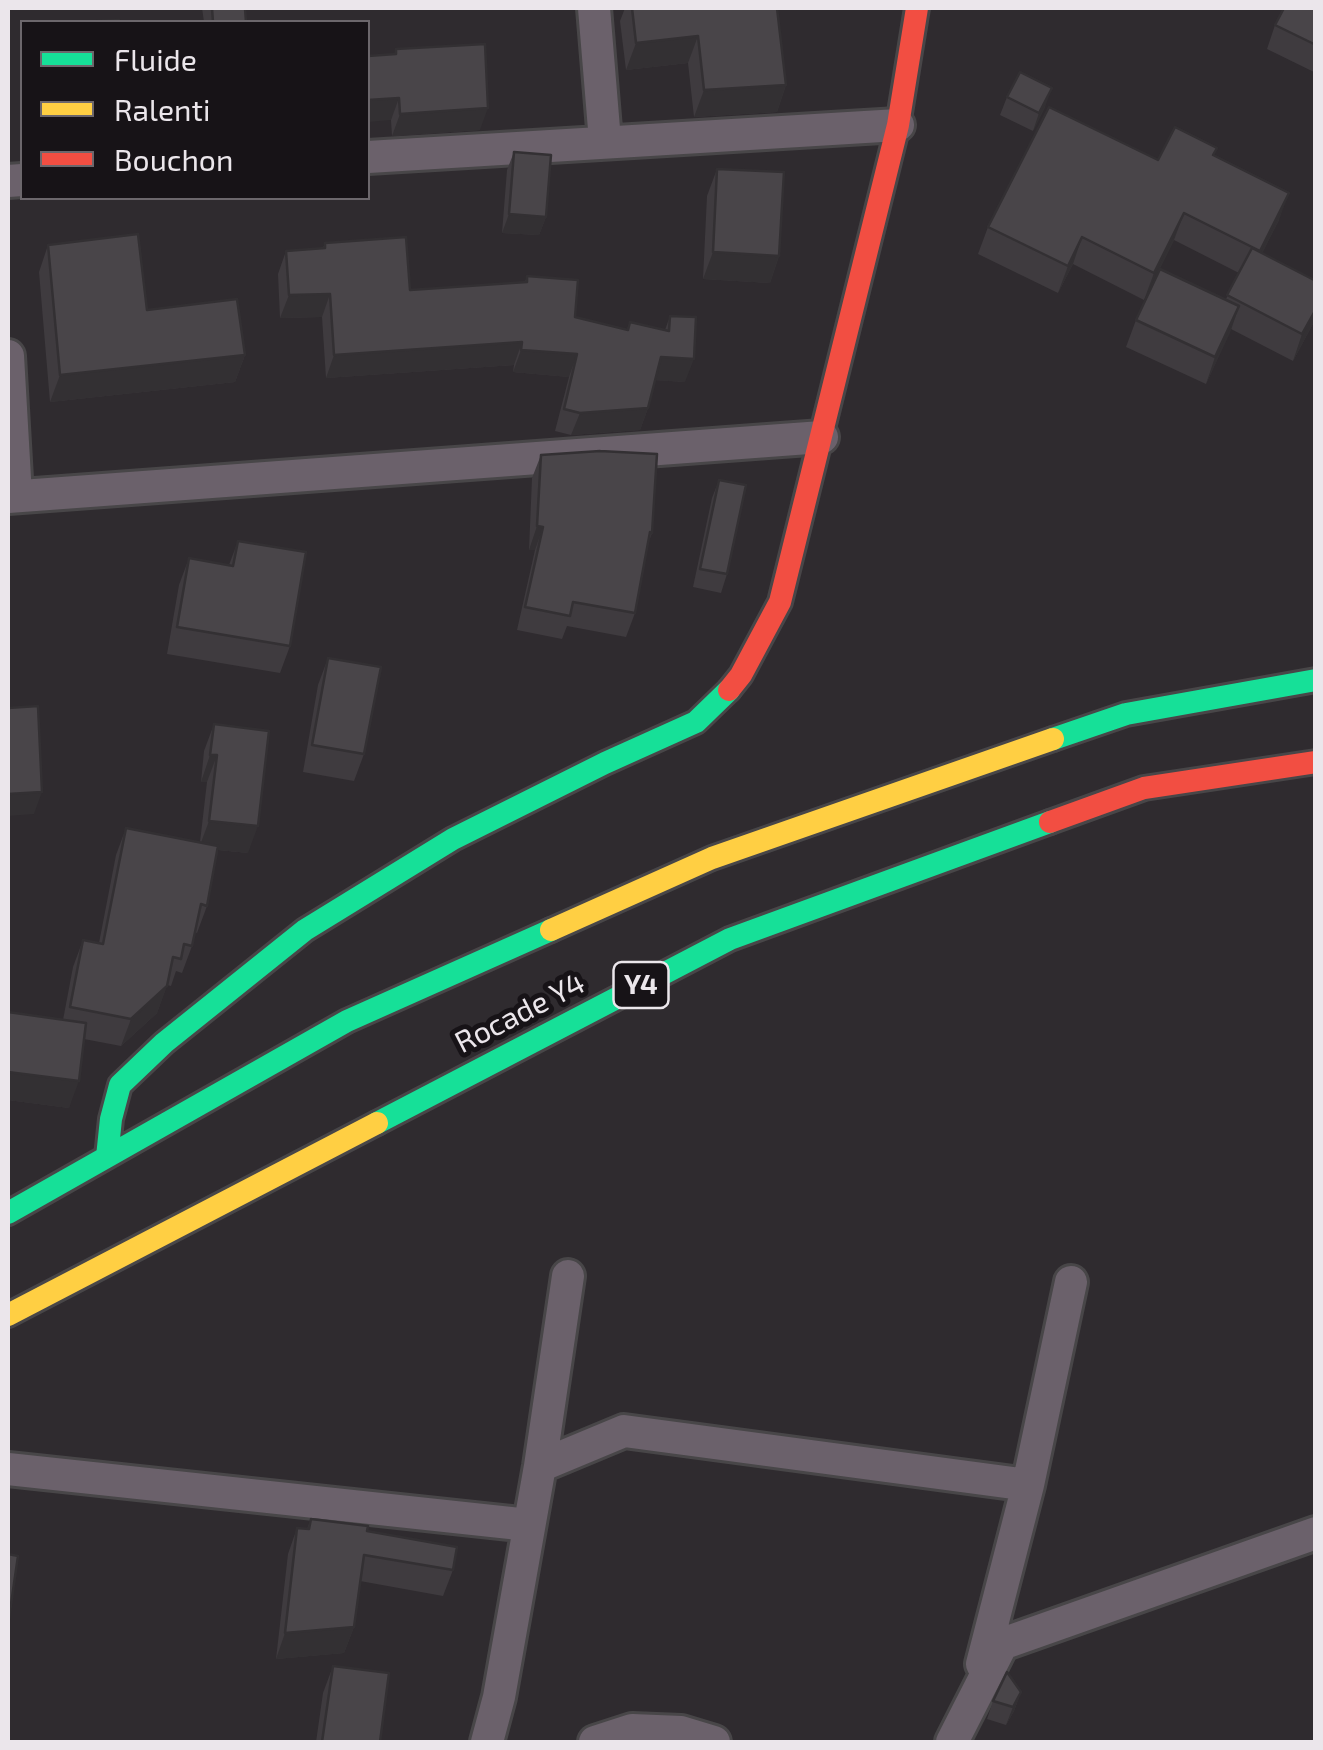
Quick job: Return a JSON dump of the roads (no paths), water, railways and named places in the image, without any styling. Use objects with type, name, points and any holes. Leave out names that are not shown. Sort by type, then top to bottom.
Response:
[{"type":"main road","points":[[106,1157],[120,1085],[177,1032],[306,930],[453,839],[696,722],[720,702],[741,675],[780,602],[898,125],[917,8]]},
{"type":"main road","name":"Rocade Y4","points":[[8,1213],[347,1021],[712,858],[1126,714],[1316,680]]},
{"type":"main road","name":"Rocade Y4","points":[[8,1316],[730,939],[1144,788],[1316,762]]},
{"type":"street","points":[[594,8],[605,142]]},
{"type":"street","points":[[370,157],[898,125]]},
{"type":"street","points":[[8,356],[12,496],[822,437]]},
{"type":"street","points":[[488,1742],[500,1697],[540,1466],[568,1276]]},
{"type":"street","points":[[973,1697],[1028,1484],[1071,1282]]},
{"type":"street","points":[[540,1466],[624,1431],[1028,1484]]},
{"type":"street","points":[[8,1470],[529,1525]]},
{"type":"street","points":[[952,1742],[1002,1644],[1316,1534]]},
{"type":"street","points":[[594,1742],[632,1730],[682,1732],[714,1742]]}]
